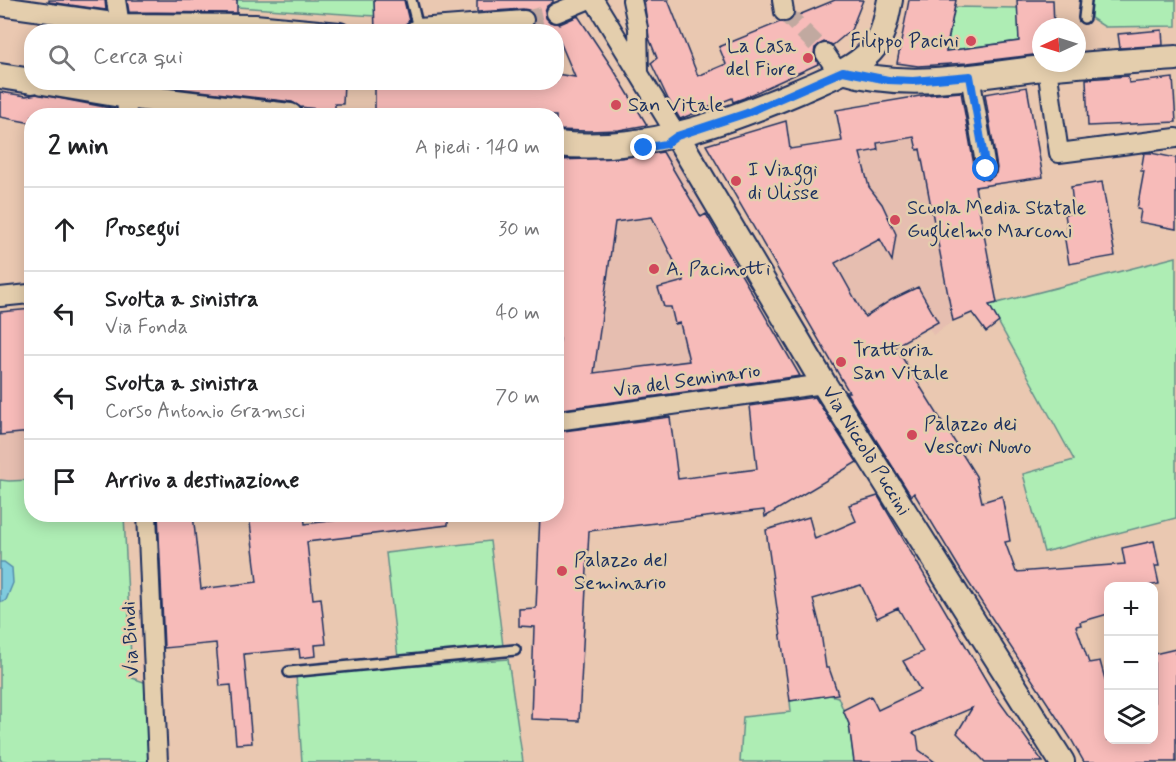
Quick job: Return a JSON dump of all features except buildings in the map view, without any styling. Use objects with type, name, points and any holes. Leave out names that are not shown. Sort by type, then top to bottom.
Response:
[{"type":"street","points":[[116,0],[120,24]]},
{"type":"street","points":[[556,13],[587,0]]},
{"type":"street","points":[[594,0],[677,136]]},
{"type":"street","points":[[632,0],[638,28],[639,73]]},
{"type":"street","points":[[564,144],[652,141],[677,136],[747,113],[844,73],[866,56],[879,40],[892,0]]},
{"type":"street","points":[[0,6],[48,6],[111,24]]},
{"type":"street","points":[[480,24],[524,20]]},
{"type":"street","points":[[825,52],[844,73],[888,80],[913,81],[1032,70]]},
{"type":"street","points":[[1086,65],[1176,58]]},
{"type":"street","points":[[1048,72],[1059,153],[1176,138]]},
{"type":"street","points":[[0,76],[24,80]]},
{"type":"street","points":[[970,76],[986,169]]},
{"type":"street","points":[[80,90],[127,100],[208,108]]},
{"type":"street","name":"Via Niccolò Puccini","points":[[677,136],[824,384],[1062,762]]},
{"type":"street","points":[[0,297],[24,295]]},
{"type":"street","name":"Via del Seminario","points":[[564,420],[824,384]]},
{"type":"street","name":"Via Bindi","points":[[147,522],[158,762]]},
{"type":"lane","points":[[411,0],[414,24]]},
{"type":"lane","points":[[1084,18],[1086,0]]},
{"type":"lane","points":[[0,85],[24,88]]},
{"type":"lane","points":[[42,90],[127,100],[147,108]]},
{"type":"lane","points":[[564,150],[657,147],[677,136]]},
{"type":"lane","points":[[290,672],[515,651]]},
{"type":"shaded area","name":"Scuola Media Statale Guglielmo Marconi","points":[[965,88],[972,123],[965,124],[989,305],[999,322],[986,332],[971,313],[933,335],[929,328],[893,347],[807,259],[791,149],[842,141],[836,110]]},
{"type":"shaded area","name":"A. Pacinotti","points":[[672,152],[803,381],[564,412],[564,312],[576,227],[564,226],[565,159]]},
{"type":"shaded area","points":[[24,379],[24,480],[0,480],[0,381]]},
{"type":"green space","points":[[237,0],[374,0],[375,16],[237,7]]},
{"type":"green space","points":[[1092,0],[1176,0],[1176,26],[1105,27],[1091,18]]},
{"type":"green space","points":[[955,7],[1018,8],[1019,41],[946,51]]},
{"type":"green space","points":[[1176,257],[1176,518],[1044,552],[1023,474],[1074,460],[989,305]]},
{"type":"green space","points":[[0,480],[24,480],[24,522],[124,522],[132,678],[147,683],[151,762],[9,762],[0,760]]},
{"type":"green space","points":[[490,541],[503,646],[398,658],[386,553]]},
{"type":"green space","points":[[508,659],[523,762],[302,762],[296,675]]},
{"type":"green space","points":[[830,695],[838,697],[849,724],[854,762],[740,762],[743,717],[791,712],[790,701]]},
{"type":"water","points":[[0,562],[12,568],[13,583],[3,602],[0,601]]},
{"type":"tunnel","points":[[784,12],[825,53]]},
{"type":"tunnel","points":[[524,20],[556,13]]},
{"type":"place","name":"Filippo Pacini","points":[[971,41]]},
{"type":"place","name":"La Casa del Fiore","points":[[808,58]]},
{"type":"place","name":"San Vitale","points":[[616,105]]},
{"type":"place","name":"I Viaggi di Ulisse","points":[[736,181]]},
{"type":"place","name":"Scuola Media Statale Guglielmo Marconi","points":[[895,220]]},
{"type":"place","name":"A. Pacinotti","points":[[654,269]]},
{"type":"place","name":"Trattoria San Vitale","points":[[841,362]]},
{"type":"place","name":"Palazzo dei Vescovi Nuovo","points":[[912,435]]},
{"type":"place","name":"Palazzo del Seminario","points":[[562,571]]},
{"type":"route","points":[[644,148],[657,147],[677,136],[729,120],[843,71],[888,80],[913,81],[970,76],[986,169]]}]
